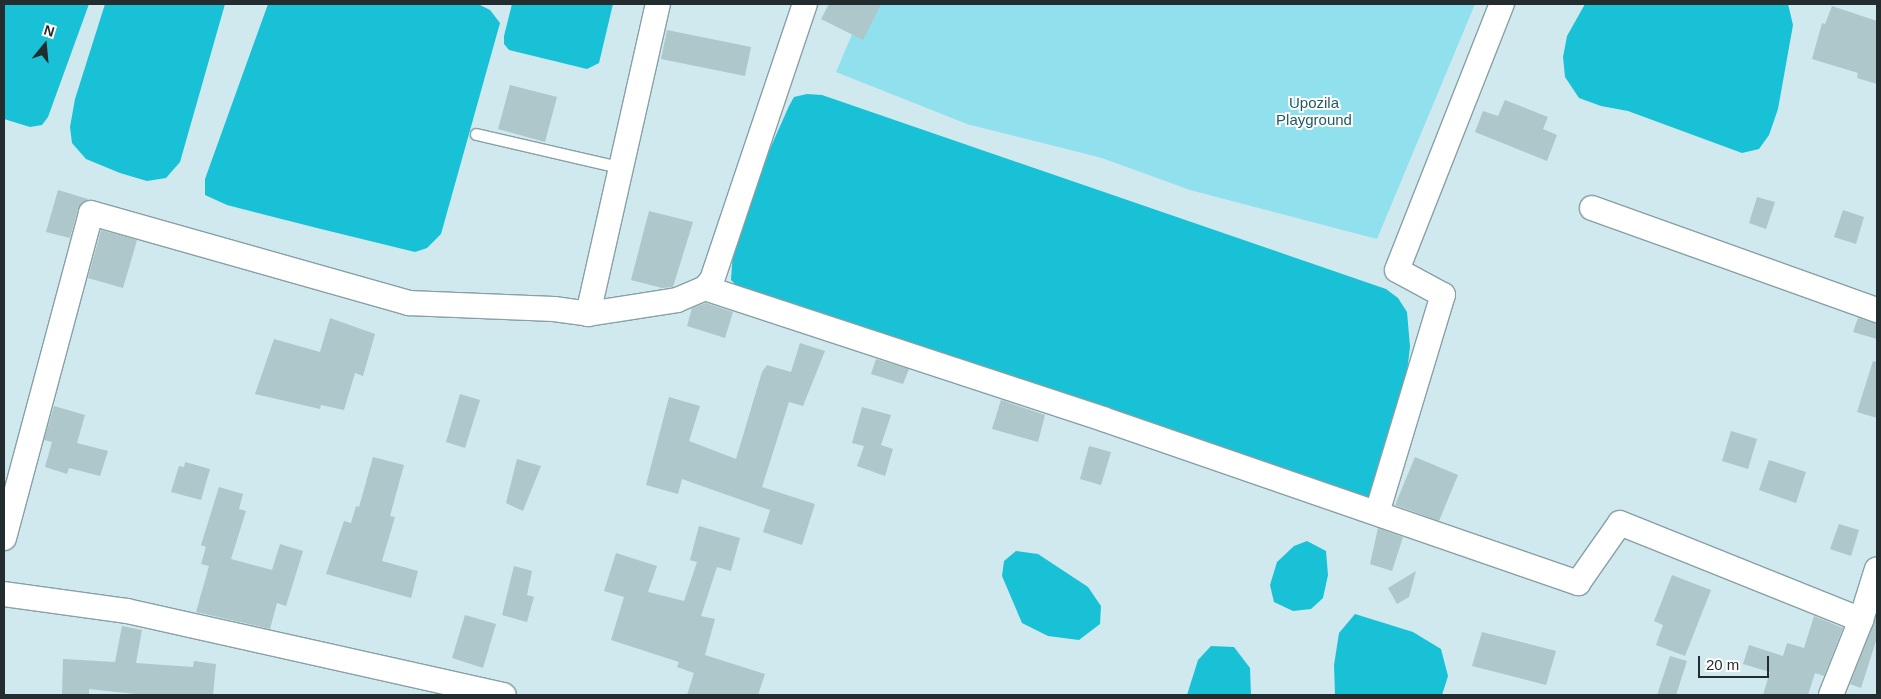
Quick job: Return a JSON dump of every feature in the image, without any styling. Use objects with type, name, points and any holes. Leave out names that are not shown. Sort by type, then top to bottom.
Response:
[{"type":"street","points":[[588,314],[619,167],[658,4]]},
{"type":"street","points":[[4,538],[91,212],[408,303],[554,309],[588,314],[677,300],[705,288],[712,280],[804,4]]},
{"type":"street","points":[[1377,513],[1443,294],[1397,270],[1502,4]]},
{"type":"street","points":[[1592,208],[1877,310]]},
{"type":"street","points":[[705,288],[1377,513],[1578,583],[1620,523],[1861,620]]},
{"type":"street","points":[[1831,695],[1861,620],[1877,569]]},
{"type":"street","points":[[4,594],[127,611],[504,695]]},
{"type":"lane","points":[[476,134],[619,167]]},
{"type":"green space","name":"Upozila Playground","points":[[865,4],[1475,4],[1377,239],[1190,190],[1102,158],[967,124],[836,72]]},
{"type":"shaded area","points":[[4,4],[89,4],[48,117],[42,125],[30,127],[4,119]]},
{"type":"shaded area","points":[[105,4],[225,4],[180,162],[166,178],[147,181],[120,173],[86,159],[72,143],[70,127],[75,99]]},
{"type":"shaded area","points":[[268,4],[478,4],[490,10],[500,23],[441,234],[427,248],[415,252],[227,205],[205,195],[205,179]]},
{"type":"shaded area","points":[[512,4],[613,4],[599,63],[587,69],[509,50],[504,44],[504,36]]},
{"type":"shaded area","points":[[1585,4],[1788,4],[1793,25],[1778,109],[1769,135],[1759,149],[1742,153],[1628,111],[1601,106],[1579,98],[1565,77],[1563,57],[1567,36]]},
{"type":"shaded area","points":[[807,94],[822,95],[1386,289],[1398,298],[1407,312],[1410,347],[1403,405],[1374,493],[1366,500],[745,294],[731,280],[733,251],[761,169],[789,106],[794,97]]},
{"type":"shaded area","points":[[1307,541],[1326,551],[1328,575],[1323,598],[1311,609],[1293,611],[1274,602],[1270,585],[1277,562],[1294,546]]},
{"type":"shaded area","points":[[1016,551],[1038,554],[1088,587],[1101,606],[1100,624],[1079,640],[1048,636],[1022,623],[1002,576],[1004,561]]},
{"type":"shaded area","points":[[1355,614],[1413,632],[1441,649],[1448,676],[1442,695],[1335,694],[1334,665],[1339,633]]},
{"type":"shaded area","points":[[1211,646],[1234,647],[1250,668],[1251,695],[1187,695],[1198,660]]},
{"type":"building","points":[[829,4],[881,4],[863,40],[821,19]]},
{"type":"building","points":[[1832,6],[1877,21],[1877,84],[1857,78],[1858,73],[1812,59],[1822,23],[1825,24]]},
{"type":"building","points":[[667,30],[751,47],[745,76],[661,59]]},
{"type":"building","points":[[510,85],[557,97],[545,142],[498,129]]},
{"type":"building","points":[[1505,100],[1548,117],[1543,129],[1557,135],[1547,161],[1475,132],[1483,111],[1498,116]]},
{"type":"building","points":[[58,190],[88,199],[78,209],[70,238],[46,232]]},
{"type":"building","points":[[1757,197],[1775,202],[1766,229],[1749,223]]},
{"type":"building","points":[[1843,210],[1864,217],[1856,244],[1834,237]]},
{"type":"building","points":[[649,211],[693,222],[673,287],[662,288],[631,280]]},
{"type":"building","points":[[101,230],[137,240],[123,288],[88,278]]},
{"type":"building","points":[[706,303],[733,312],[725,338],[687,326],[692,308]]},
{"type":"building","points":[[330,318],[375,334],[363,376],[355,373],[344,410],[321,405],[320,409],[255,394],[274,339],[320,352]]},
{"type":"building","points":[[1858,318],[1877,323],[1877,339],[1853,332]]},
{"type":"building","points":[[800,343],[825,351],[803,406],[789,402],[762,487],[815,504],[802,545],[763,532],[770,510],[682,479],[678,494],[646,485],[669,397],[700,406],[689,441],[736,459],[762,372],[767,365],[791,372]]},
{"type":"building","points":[[876,359],[909,369],[903,384],[871,374]]},
{"type":"building","points":[[1873,361],[1877,362],[1877,418],[1857,412]]},
{"type":"building","points":[[460,394],[480,400],[465,448],[446,442]]},
{"type":"building","points":[[1001,400],[1045,415],[1038,442],[992,429]]},
{"type":"building","points":[[54,406],[85,415],[77,443],[108,451],[100,476],[69,468],[67,474],[45,467],[52,442],[44,440]]},
{"type":"building","points":[[862,407],[891,415],[881,445],[893,449],[885,476],[857,466],[864,446],[852,443]]},
{"type":"building","points":[[1731,431],[1757,439],[1748,469],[1722,461]]},
{"type":"building","points":[[1089,446],[1111,452],[1101,485],[1080,479]]},
{"type":"building","points":[[373,457],[404,465],[390,516],[395,517],[382,561],[418,571],[411,598],[326,574],[344,521],[351,523],[356,506],[359,507]]},
{"type":"building","points":[[1415,457],[1458,475],[1439,521],[1395,505]]},
{"type":"building","points":[[517,459],[541,466],[523,511],[506,503]]},
{"type":"building","points":[[1769,460],[1806,472],[1796,503],[1759,490]]},
{"type":"building","points":[[185,462],[210,469],[201,500],[171,492],[179,466],[184,467]]},
{"type":"building","points":[[219,487],[243,494],[239,509],[246,511],[231,559],[272,570],[280,544],[303,551],[286,606],[277,603],[270,629],[196,612],[209,566],[201,564],[206,547],[201,545]]},
{"type":"building","points":[[1839,524],[1859,530],[1851,556],[1830,549]]},
{"type":"building","points":[[699,526],[740,538],[731,571],[717,567],[701,616],[715,619],[705,655],[765,674],[758,695],[687,695],[694,673],[677,667],[679,662],[611,640],[624,597],[604,591],[616,553],[657,566],[648,592],[684,601],[697,562],[690,560]]},
{"type":"building","points":[[1378,528],[1403,537],[1392,571],[1370,564]]},
{"type":"building","points":[[514,566],[532,571],[527,595],[534,597],[527,622],[502,615]]},
{"type":"building","points":[[1416,571],[1409,597],[1397,604],[1388,588]]},
{"type":"building","points":[[1672,575],[1711,590],[1685,656],[1656,645],[1663,625],[1654,621]]},
{"type":"building","points":[[1877,614],[1877,638],[1861,688],[1850,684]]},
{"type":"building","points":[[465,615],[496,624],[483,668],[452,658]]},
{"type":"building","points":[[1814,616],[1843,628],[1824,676],[1815,673],[1808,695],[1763,695],[1770,672],[1743,664],[1749,645],[1783,656],[1787,643],[1804,648]]},
{"type":"building","points":[[122,626],[142,630],[136,663],[193,667],[194,661],[216,664],[213,695],[145,695],[89,689],[89,695],[62,695],[63,659],[115,662]]},
{"type":"building","points":[[1482,632],[1556,651],[1546,685],[1472,666]]},
{"type":"building","points":[[1670,656],[1687,661],[1676,695],[1657,695]]}]
